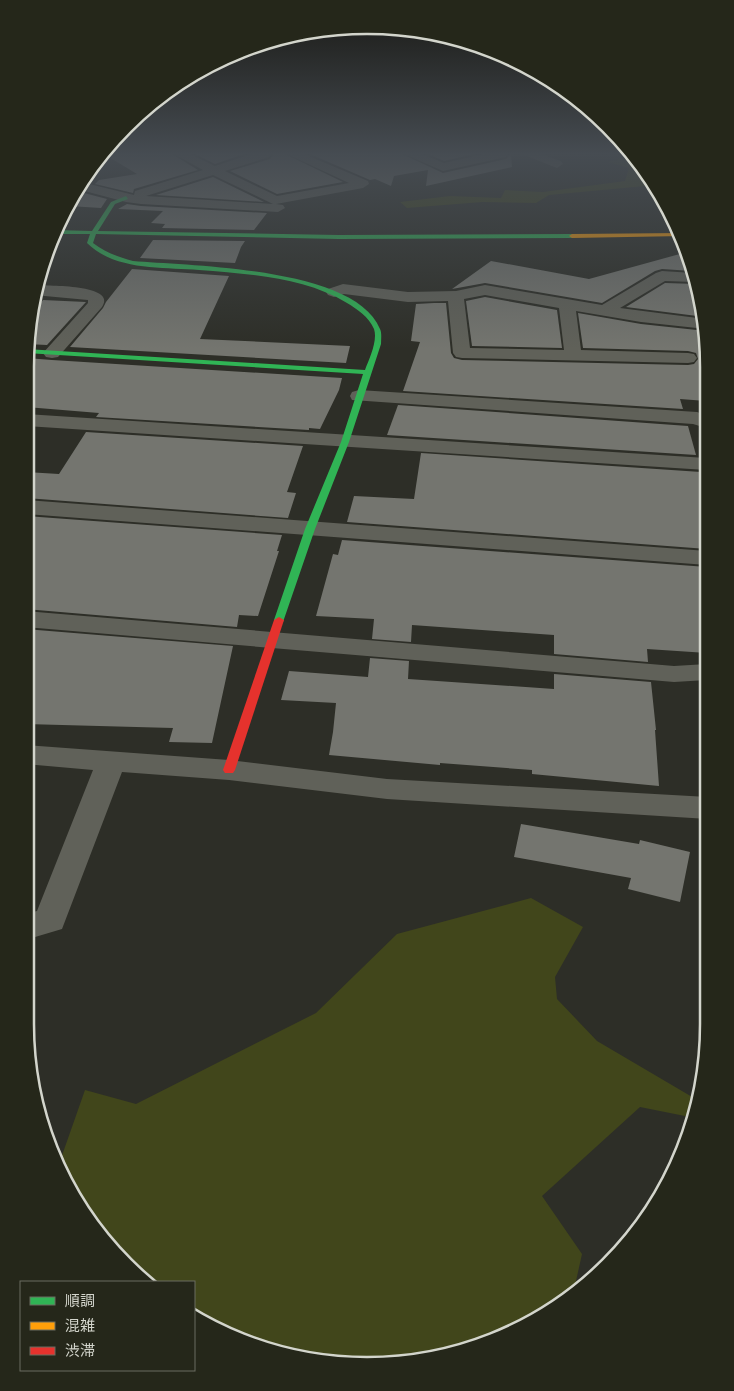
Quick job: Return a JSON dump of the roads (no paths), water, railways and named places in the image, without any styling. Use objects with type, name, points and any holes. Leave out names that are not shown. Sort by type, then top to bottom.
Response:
[{"type":"main road","points":[[103,219],[94,232],[90,243],[105,256],[121,261],[226,269],[301,282],[334,292],[360,307],[373,321],[377,330],[377,344],[366,372],[345,442],[310,529],[229,770]]},
{"type":"main road","points":[[62,232],[339,237],[673,235]]},
{"type":"main road","points":[[34,352],[366,372]]},
{"type":"street","points":[[606,310],[662,276],[688,278]]},
{"type":"street","points":[[334,292],[343,289],[408,297],[456,296],[485,290],[697,323]]},
{"type":"street","points":[[43,290],[84,293],[96,297],[96,304],[52,353]]},
{"type":"street","points":[[636,292],[655,297]]},
{"type":"street","points":[[456,296],[462,353],[688,358]]},
{"type":"street","points":[[567,304],[573,355]]},
{"type":"street","points":[[359,396],[687,418],[700,421]]},
{"type":"street","points":[[34,421],[700,464]]},
{"type":"street","points":[[34,508],[700,557]]},
{"type":"street","points":[[34,620],[674,674],[700,672]]},
{"type":"street","points":[[34,755],[229,770],[387,789],[700,806]]},
{"type":"street","points":[[34,924],[50,920],[111,762]]}]
